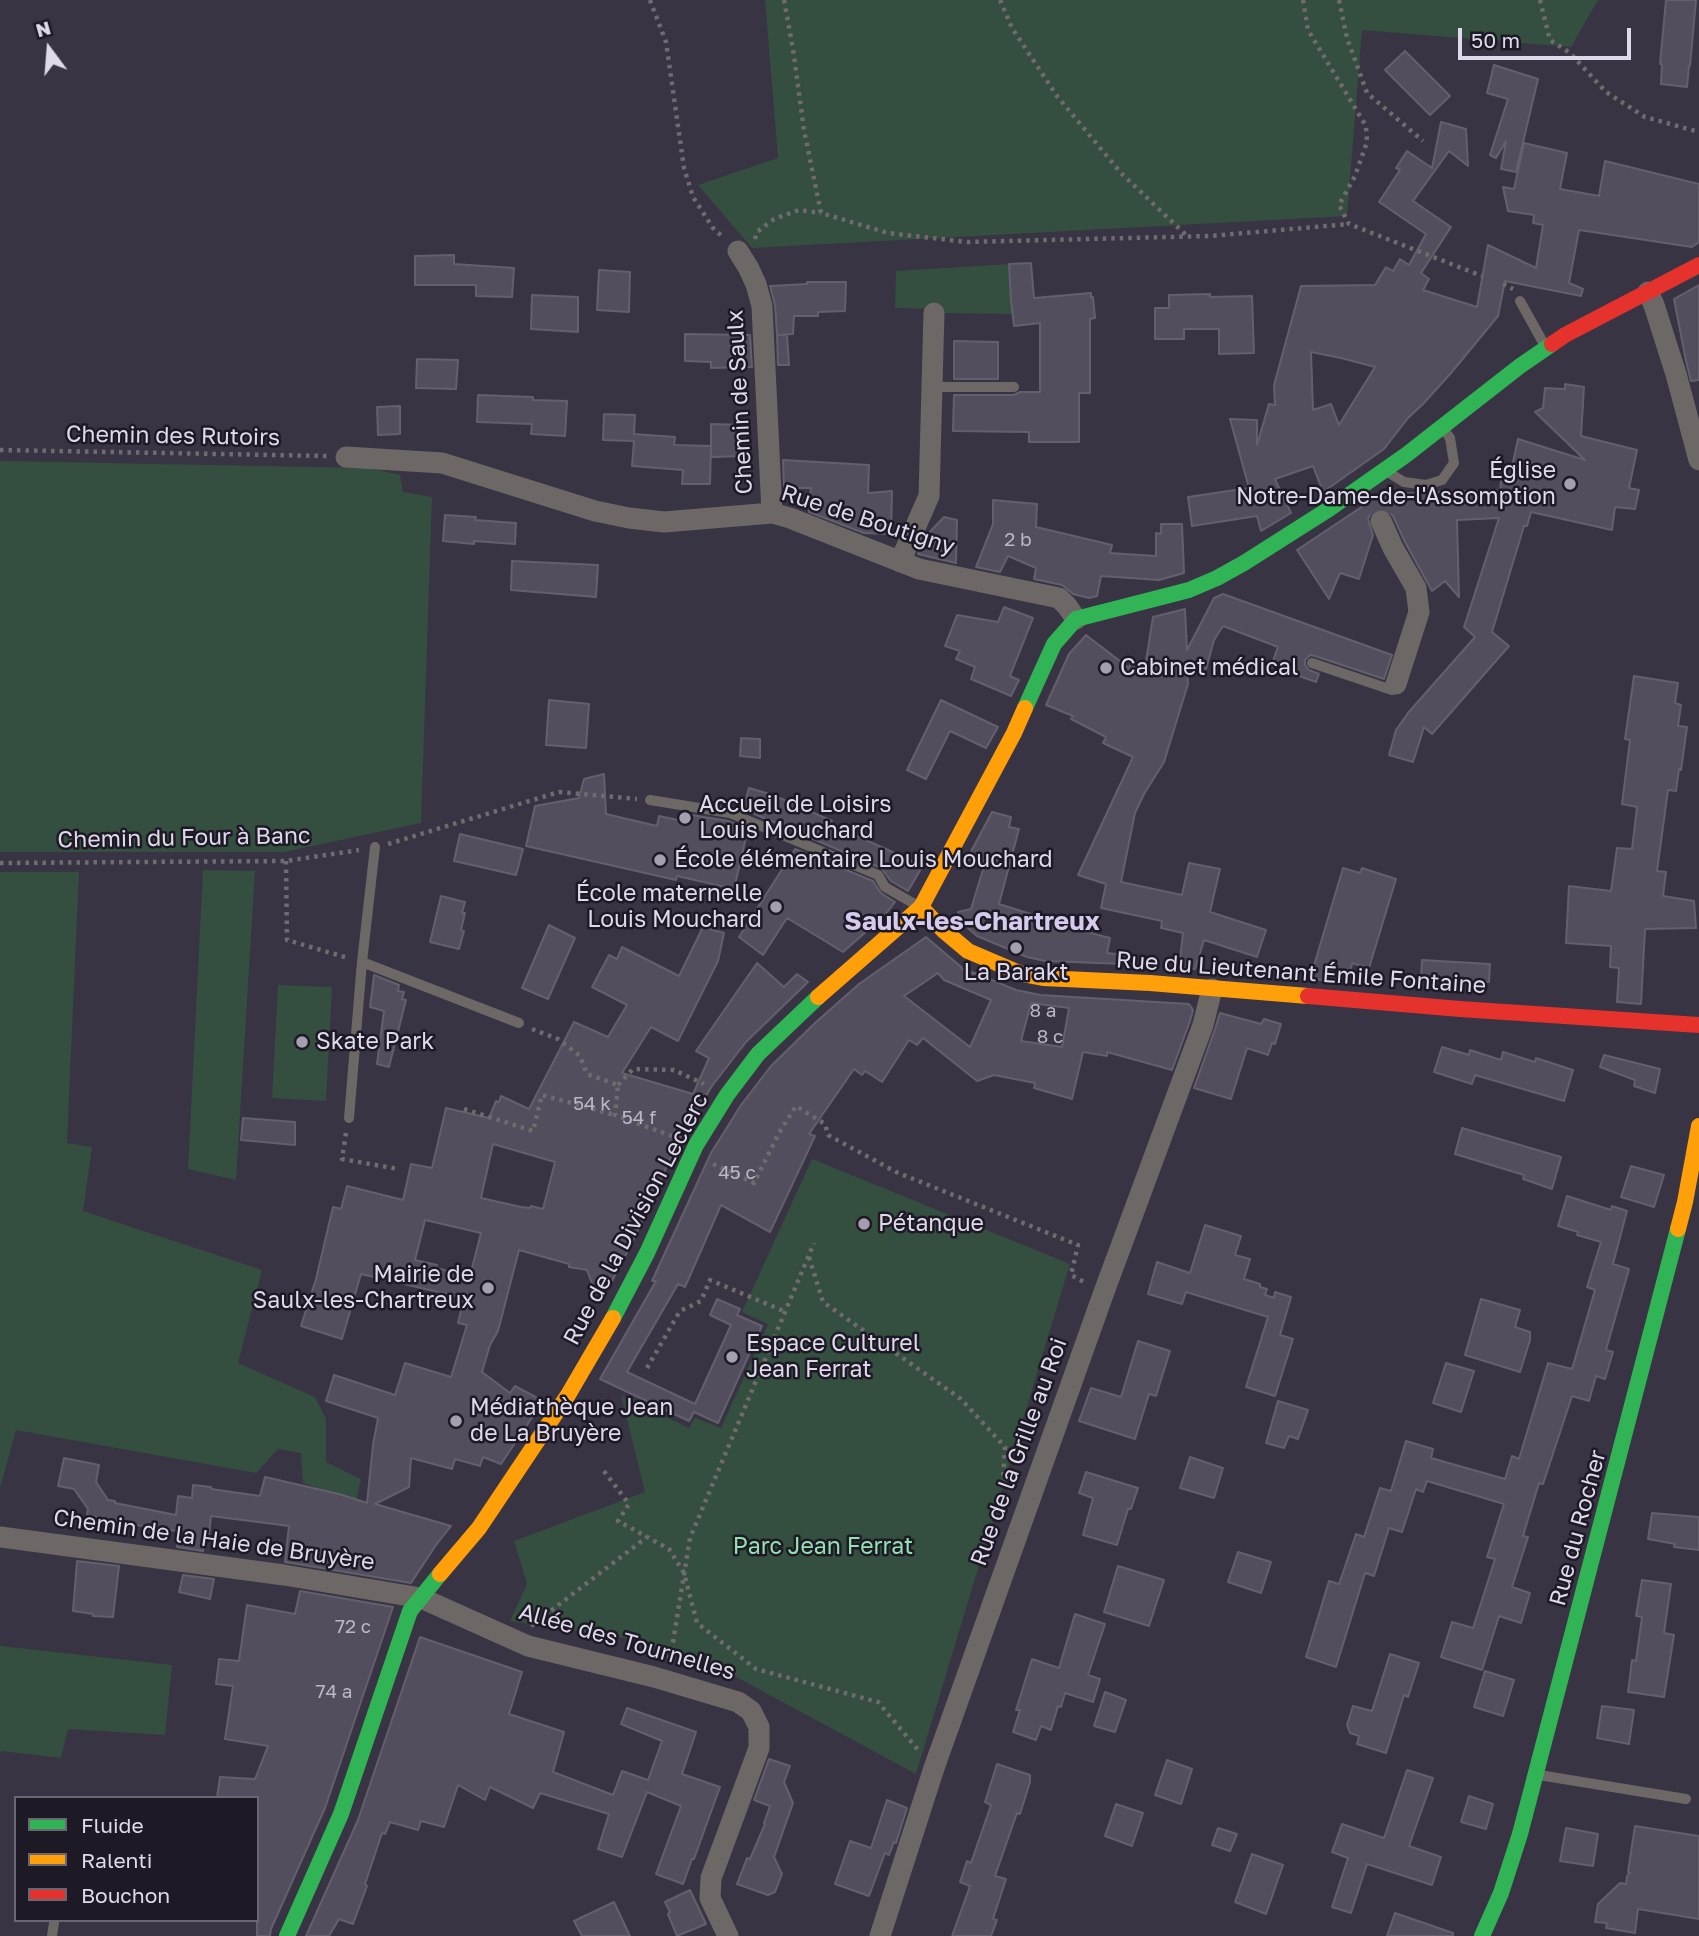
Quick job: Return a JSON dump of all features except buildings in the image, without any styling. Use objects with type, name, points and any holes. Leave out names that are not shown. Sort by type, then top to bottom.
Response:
[{"type":"main road","points":[[1076,619],[1189,590],[1217,578],[1329,509],[1406,455],[1546,348],[1583,325],[1699,265]]},
{"type":"main road","name":"Rue de la Division Leclerc","points":[[287,1936],[341,1814],[410,1611],[479,1528],[568,1395],[647,1253],[694,1149],[727,1095],[758,1055],[803,1010],[921,907],[1014,733],[1054,644],[1076,619]]},
{"type":"main road","name":"Rue du Lieutenant Émile Fontaine","points":[[921,907],[968,951],[1022,974],[1043,978],[1150,983],[1474,1010],[1699,1025]]},
{"type":"main road","name":"Rue du Rocher","points":[[1482,1936],[1501,1893],[1536,1775],[1685,1202],[1699,1126]]},
{"type":"street","name":"Chemin de Saulx","points":[[743,259],[756,284],[762,306],[772,513]]},
{"type":"street","points":[[1648,292],[1676,374],[1699,460]]},
{"type":"street","points":[[901,562],[929,496],[934,313]]},
{"type":"street","name":"Rue de Boutigny","points":[[346,457],[442,463],[595,511],[629,518],[664,522],[772,513],[919,569],[1059,598],[1076,619]]},
{"type":"street","points":[[1380,494],[1383,470]]},
{"type":"street","points":[[1381,521],[1416,588],[1418,600],[1419,612],[1396,684]]},
{"type":"street","name":"Rue de la Grille au Roi","points":[[880,1936],[934,1768],[1104,1292],[1203,1025],[1212,989]]},
{"type":"street","name":"Chemin de la Haie de Bruyère","points":[[0,1537],[284,1575],[421,1598]]},
{"type":"street","name":"Allée des Tournelles","points":[[421,1598],[523,1643],[658,1678],[738,1702],[751,1711],[759,1727],[759,1748],[711,1878],[710,1898],[723,1934]]},
{"type":"lane","points":[[1520,301],[1546,348]]},
{"type":"lane","points":[[933,387],[1014,387]]},
{"type":"lane","points":[[1383,470],[1404,482],[1426,485],[1442,480],[1454,463],[1450,438],[1442,427]]},
{"type":"lane","points":[[1312,663],[1392,690],[1396,684]]},
{"type":"lane","points":[[650,800],[730,813],[878,875],[885,887],[921,907]]},
{"type":"lane","points":[[349,1118],[375,847]]},
{"type":"lane","points":[[362,962],[519,1023]]},
{"type":"lane","points":[[1536,1775],[1686,1799]]},
{"type":"lane","points":[[52,1936],[54,1923]]},
{"type":"path","points":[[650,0],[666,42],[684,168],[693,197],[713,228],[743,259],[757,232],[774,219],[799,210],[821,213],[888,233],[967,242],[1210,236],[1349,224],[1482,276]]},
{"type":"path","points":[[783,0],[793,49],[804,131],[821,213]]},
{"type":"path","points":[[1000,0],[1012,28],[1058,96],[1121,173],[1187,236]]},
{"type":"path","points":[[1303,0],[1308,30],[1366,126],[1367,142],[1355,176],[1339,205],[1349,224]]},
{"type":"path","points":[[1339,0],[1347,38],[1367,93],[1423,141]]},
{"type":"path","points":[[1540,0],[1550,40],[1570,53],[1606,92],[1645,117],[1699,132]]},
{"type":"path","name":"Chemin des Rutoirs","points":[[0,450],[346,457]]},
{"type":"path","name":"Chemin du Four à Banc","points":[[0,863],[286,861],[375,847],[559,792],[650,800]]},
{"type":"path","points":[[286,861],[286,940],[362,962]]},
{"type":"path","points":[[519,1023],[558,1039],[580,1056],[587,1074],[618,1085]]},
{"type":"path","points":[[615,1115],[618,1085],[633,1069],[674,1070],[727,1095]]},
{"type":"path","points":[[464,1109],[533,1131],[542,1095],[615,1115],[694,1149],[754,1183],[796,1106],[825,1124],[828,1135],[896,1172],[1078,1245],[1071,1275],[1104,1292]]},
{"type":"path","points":[[349,1118],[342,1159],[398,1169]]},
{"type":"path","points":[[658,1678],[673,1642],[690,1538],[814,1243]]},
{"type":"path","points":[[808,1256],[823,1302],[961,1399],[1005,1447],[1003,1478],[1026,1509]]},
{"type":"path","points":[[648,1368],[680,1311],[701,1301],[710,1280],[786,1312]]},
{"type":"path","points":[[604,1471],[629,1504],[618,1521],[668,1549],[684,1573],[697,1623],[756,1669],[878,1702],[934,1768]]},
{"type":"path","points":[[523,1643],[533,1625],[647,1537]]},
{"type":"green space","points":[[765,0],[1598,0],[1571,47],[1362,30],[1347,216],[752,248],[698,185],[778,158]]},
{"type":"green space","points":[[1009,264],[1013,314],[944,313],[943,309],[895,308],[896,271]]},
{"type":"green space","points":[[0,461],[370,468],[400,475],[403,492],[432,497],[421,823],[284,852],[0,852]]},
{"type":"green space","points":[[203,870],[255,871],[236,1180],[188,1169]]},
{"type":"green space","points":[[0,872],[79,872],[67,1143],[92,1147],[83,1211],[262,1270],[238,1363],[315,1397],[326,1419],[326,1462],[361,1479],[356,1501],[303,1483],[301,1453],[278,1449],[256,1473],[16,1430],[0,1488]]},
{"type":"green space","name":"Skate Park","points":[[278,985],[332,987],[326,1101],[272,1098]]},
{"type":"green space","name":"Parc Jean Ferrat","points":[[812,1159],[1070,1264],[916,1774],[712,1664],[632,1639],[510,1621],[527,1584],[514,1541],[645,1492],[621,1395],[689,1428],[695,1418],[721,1428],[768,1324],[742,1312]]},
{"type":"green space","points":[[0,1646],[172,1665],[165,1735],[68,1729],[61,1758],[1,1751],[0,1755]]},
{"type":"tunnel","points":[[1380,494],[1381,521]]},
{"type":"traffic: fast","points":[[1025,708],[1054,644],[1076,619],[1189,590],[1244,563],[1329,509],[1406,455],[1552,344]]},
{"type":"traffic: fast","points":[[613,1318],[647,1253],[696,1145],[727,1095],[758,1054],[818,997]]},
{"type":"traffic: fast","points":[[1482,1936],[1501,1893],[1520,1834],[1678,1229]]},
{"type":"traffic: fast","points":[[287,1936],[341,1814],[410,1611],[440,1574]]},
{"type":"traffic: slow","points":[[818,997],[921,907],[1025,708]]},
{"type":"traffic: slow","points":[[921,907],[968,951],[1022,974],[1043,978],[1150,983],[1308,996]]},
{"type":"traffic: slow","points":[[1678,1229],[1699,1126]]},
{"type":"traffic: slow","points":[[440,1574],[479,1528],[568,1395],[613,1318]]},
{"type":"traffic: jam","points":[[1552,344],[1699,265]]},
{"type":"traffic: jam","points":[[1308,996],[1699,1025]]},
{"type":"place","name":"Église Notre-Dame-de-l'Assomption","points":[[1570,484]]},
{"type":"place","name":"Cabinet médical","points":[[1106,668]]},
{"type":"place","name":"Accueil de Loisirs Louis Mouchard","points":[[685,818]]},
{"type":"place","name":"École élémentaire Louis Mouchard","points":[[660,860]]},
{"type":"place","name":"École maternelle Louis Mouchard","points":[[776,907]]},
{"type":"place","name":"La Barakt","points":[[1016,948]]},
{"type":"place","name":"Skate Park","points":[[302,1042]]},
{"type":"place","name":"Pétanque","points":[[864,1224]]},
{"type":"place","name":"Mairie de Saulx-les-Chartreux","points":[[488,1288]]},
{"type":"place","name":"Espace Culturel Jean Ferrat","points":[[732,1357]]},
{"type":"place","name":"Médiathèque Jean de La Bruyère","points":[[456,1421]]},
{"type":"district","name":"Saulx-les-Chartreux","points":[[972,922]]}]
